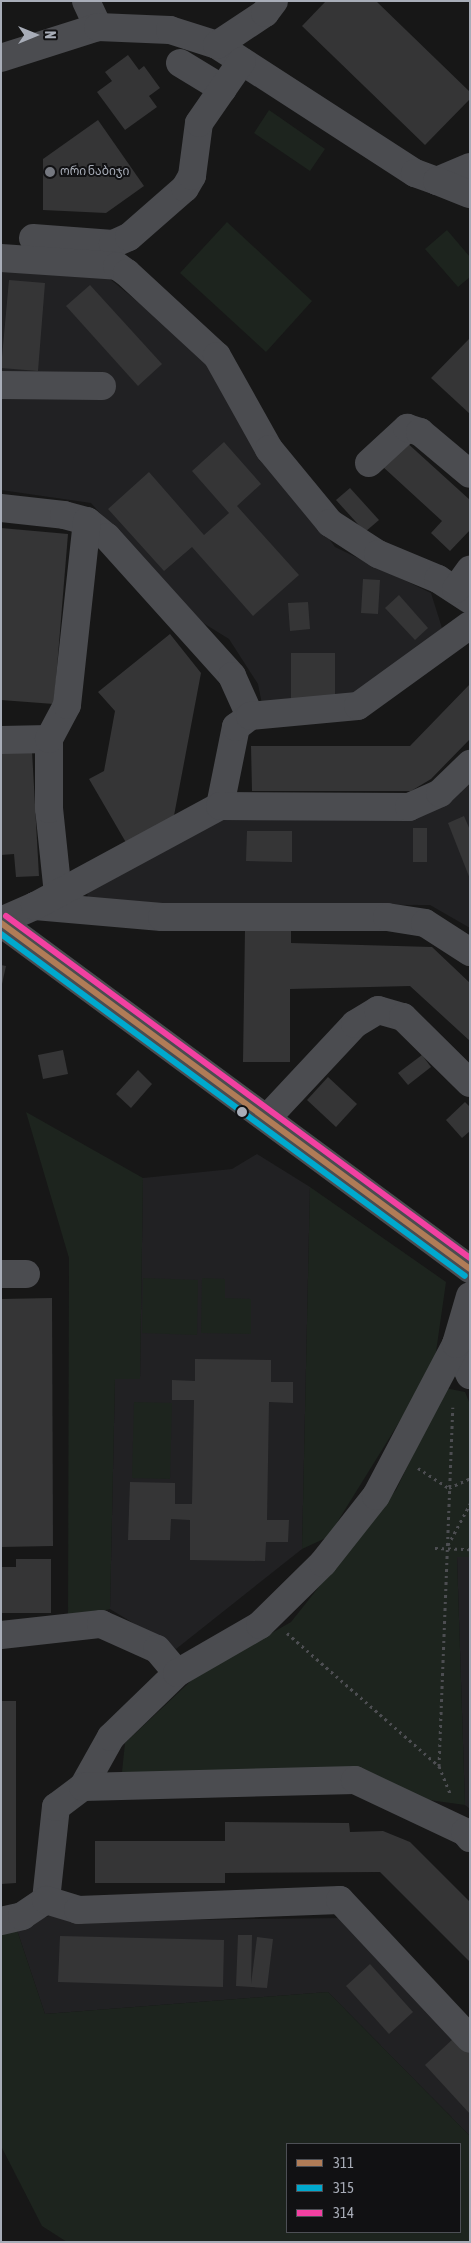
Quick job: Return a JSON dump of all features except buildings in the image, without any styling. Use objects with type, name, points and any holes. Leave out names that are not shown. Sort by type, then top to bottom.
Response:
[{"type":"street","points":[[86,1],[98,27]]},
{"type":"street","points":[[217,45],[268,5]]},
{"type":"street","points":[[1,58],[98,27],[170,30],[217,45],[414,173],[470,194]]},
{"type":"street","points":[[33,238],[113,244],[129,237],[185,188],[192,176],[199,123],[242,61]]},
{"type":"street","points":[[180,63],[224,89]]},
{"type":"street","points":[[436,181],[470,167]]},
{"type":"street","points":[[1,258],[117,266],[127,273],[217,356],[269,449],[330,523],[378,554],[465,586]]},
{"type":"street","points":[[1,385],[102,386]]},
{"type":"street","points":[[369,463],[407,428],[420,432],[470,474]]},
{"type":"street","points":[[1,508],[64,515],[87,521],[107,537],[232,676],[250,716]]},
{"type":"street","points":[[47,900],[48,739],[67,705],[87,521]]},
{"type":"street","points":[[220,806],[236,727],[250,716],[358,706],[470,625]]},
{"type":"street","points":[[1,740],[48,739]]},
{"type":"street","points":[[470,764],[440,793],[409,807],[220,806],[47,900],[1,922],[268,1117],[470,1269]]},
{"type":"street","points":[[47,900],[162,917],[387,917],[425,923],[470,952]]},
{"type":"street","points":[[268,1117],[355,1024],[378,1010],[403,1017],[470,1083]]},
{"type":"street","points":[[46,1900],[56,1807],[83,1787],[111,1737],[177,1673],[267,1618],[329,1555],[376,1496],[456,1344],[470,1296]]},
{"type":"street","points":[[456,1344],[470,1375]]},
{"type":"street","points":[[1,1634],[101,1624],[157,1649],[177,1673]]},
{"type":"street","points":[[83,1787],[355,1780],[468,1835]]},
{"type":"street","points":[[1,1921],[22,1916],[46,1900]]},
{"type":"street","points":[[46,1900],[78,1910],[340,1900],[470,2039]]},
{"type":"path","points":[[453,1402],[439,1766],[468,1835]]},
{"type":"path","points":[[397,1456],[450,1488]]},
{"type":"path","points":[[450,1488],[470,1478]]},
{"type":"path","points":[[446,1548],[470,1504]]},
{"type":"path","points":[[435,1548],[470,1549]]},
{"type":"path","points":[[267,1618],[439,1766]]},
{"type":"shaded area","points":[[269,110],[325,149],[310,171],[254,133]]},
{"type":"shaded area","points":[[227,222],[312,301],[266,352],[180,273]]},
{"type":"shaded area","points":[[447,230],[470,257],[470,277],[458,287],[425,249]]},
{"type":"shaded area","points":[[1,269],[104,274],[214,365],[260,445],[335,547],[431,593],[442,628],[353,703],[263,709],[258,684],[229,639],[187,613],[91,503],[1,490]]},
{"type":"shaded area","points":[[470,781],[470,928],[430,905],[87,904],[88,884],[224,816],[410,820]]},
{"type":"shaded area","points":[[26,1112],[143,1178],[140,1379],[115,1379],[110,1609],[68,1621],[69,1258]]},
{"type":"shaded area","points":[[257,1154],[310,1187],[302,1549],[176,1649],[110,1609],[115,1378],[140,1378],[143,1178],[232,1169]]},
{"type":"shaded area","points":[[310,1187],[446,1282],[434,1366],[328,1537],[302,1549]]},
{"type":"shaded area","points":[[143,1278],[198,1280],[197,1335],[142,1333]]},
{"type":"shaded area","points":[[202,1278],[225,1279],[225,1298],[251,1299],[251,1334],[201,1333]]},
{"type":"shaded area","points":[[445,1388],[465,1392],[470,1404],[470,1557],[457,1557],[465,1805],[429,1800],[362,1773],[122,1772],[125,1743],[195,1677],[291,1622],[396,1490]]},
{"type":"shaded area","points":[[134,1402],[172,1403],[170,1479],[132,1478]]},
{"type":"shaded area","points":[[457,1557],[470,1557],[470,1809],[465,1805]]},
{"type":"shaded area","points":[[52,1915],[94,1921],[345,1918],[470,2047],[470,2136],[328,1992],[45,2014],[16,1927]]},
{"type":"shaded area","points":[[16,1927],[45,2014],[328,1992],[470,2136],[470,2242],[67,2242],[42,2226],[1,2146],[1,1935]]},
{"type":"transit line","name":"314","points":[[6,916],[470,1258]]},
{"type":"transit line","name":"311","points":[[1,923],[470,1269]]},
{"type":"transit line","name":"315","points":[[1,934],[465,1276]]},
{"type":"place","name":"ორი ნაბიჯი","points":[[50,172]]}]
